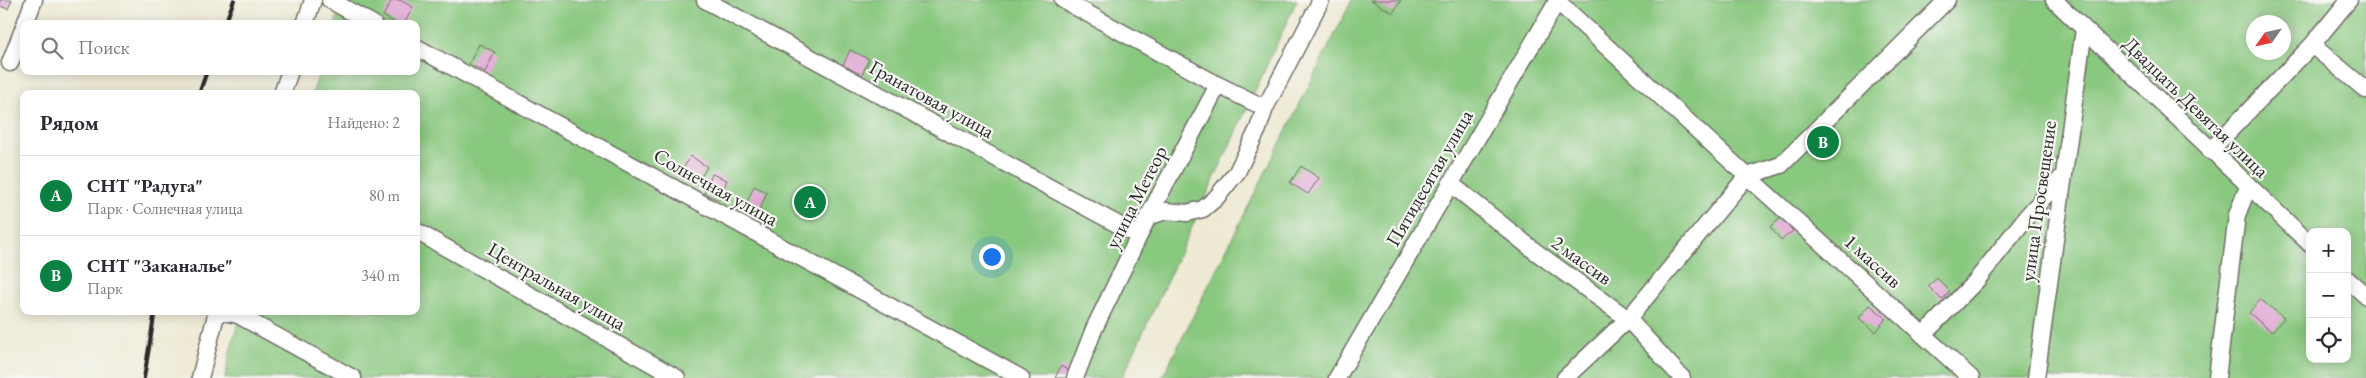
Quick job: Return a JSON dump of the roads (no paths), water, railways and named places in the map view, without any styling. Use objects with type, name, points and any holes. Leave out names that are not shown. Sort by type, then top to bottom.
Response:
[{"type":"street","points":[[26,20],[34,0]]},
{"type":"street","points":[[306,20],[313,0]]},
{"type":"street","points":[[330,0],[366,20]]},
{"type":"street","name":"Гранатовая улица","points":[[704,0],[1139,236]]},
{"type":"street","points":[[1063,0],[1218,85],[1265,108]]},
{"type":"street","points":[[1148,217],[1166,211],[1187,213],[1203,209],[1216,198],[1237,172],[1258,129],[1265,108],[1321,0]]},
{"type":"street","name":"1 массив","points":[[1557,0],[1746,176],[1971,378]]},
{"type":"street","name":"Пятидесятая улица","points":[[1343,376],[1557,0]]},
{"type":"street","points":[[1565,378],[1628,319],[1746,176],[1781,165],[1947,0]]},
{"type":"street","name":"Двадцать Девятая улица","points":[[2054,0],[2306,240]]},
{"type":"street","points":[[2210,150],[2312,45],[2349,0]]},
{"type":"street","name":"улица Просвещение","points":[[2036,378],[2084,29]]},
{"type":"street","points":[[10,63],[20,36]]},
{"type":"street","points":[[2312,45],[2366,90]]},
{"type":"street","name":"Солнечная улица","points":[[420,49],[1021,378]]},
{"type":"street","points":[[283,90],[289,75]]},
{"type":"street","name":"улица Метеор","points":[[1075,378],[1094,329],[1148,217],[1218,85]]},
{"type":"street","points":[[1923,335],[1976,281],[2028,215],[2063,176]]},
{"type":"street","name":"2 массив","points":[[1451,184],[1536,252],[1628,319],[1682,378]]},
{"type":"street","points":[[2217,378],[2237,215],[2248,187]]},
{"type":"street","name":"Центральная улица","points":[[420,233],[676,378]]},
{"type":"street","points":[[2351,283],[2366,296]]},
{"type":"street","points":[[200,378],[216,315]]},
{"type":"street","points":[[238,315],[350,377]]},
{"type":"railway","points":[[226,20],[234,0]]},
{"type":"railway","points":[[200,90],[206,75]]},
{"type":"railway","points":[[144,378],[154,315]]},
{"type":"place","name":"СНТ \"Заканалье\"","points":[[1823,142]]},
{"type":"place","name":"СНТ \"Радуга\"","points":[[810,202]]}]
